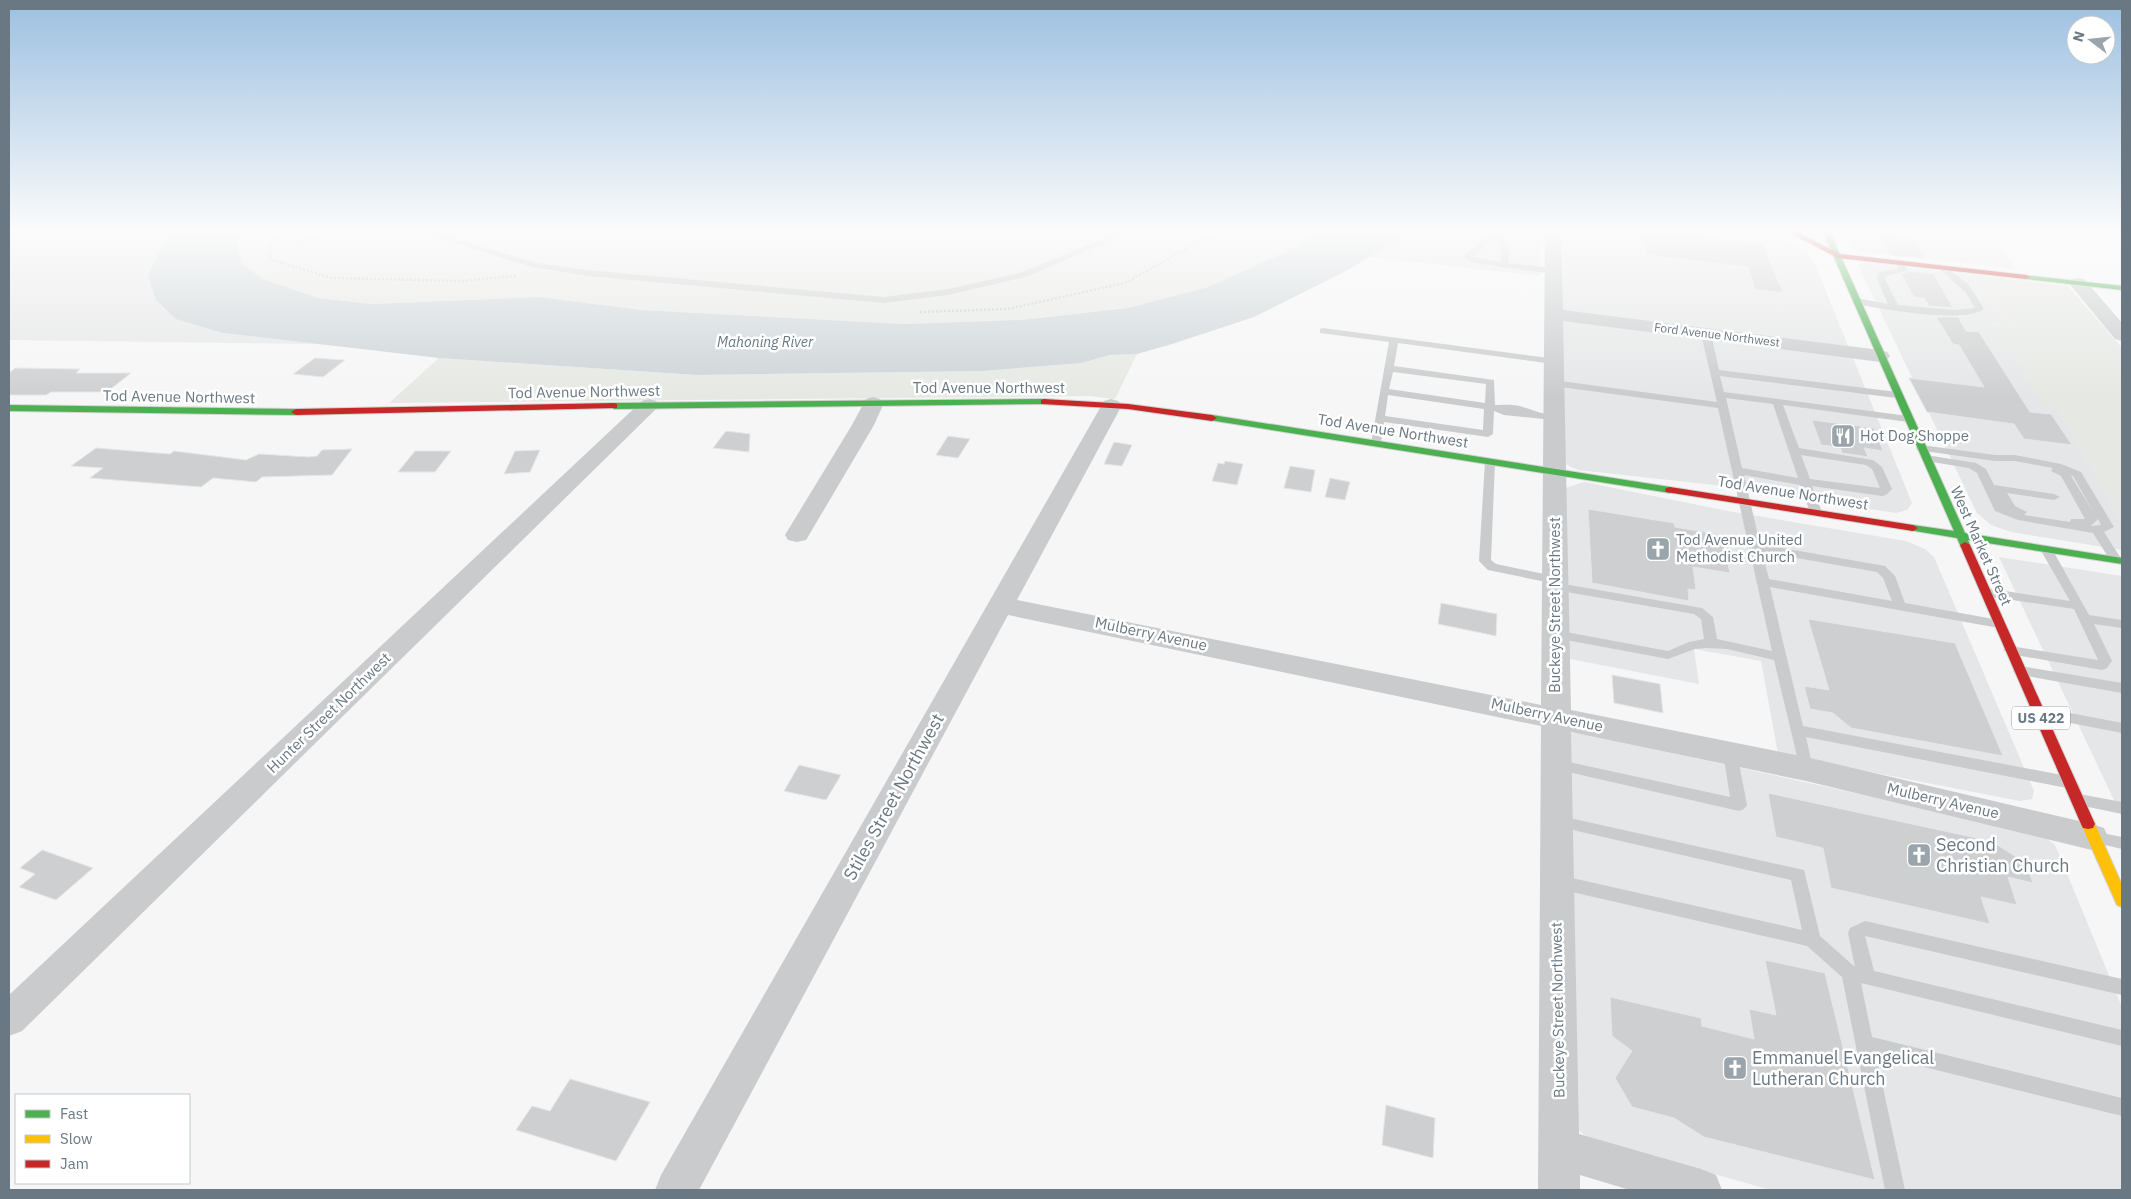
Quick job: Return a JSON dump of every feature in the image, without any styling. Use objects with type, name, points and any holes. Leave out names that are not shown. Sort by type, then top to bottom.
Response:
[{"type":"main road","name":"West Market Street","points":[[1850,286],[2077,799],[2092,837],[2120,891]]},
{"type":"main road","points":[[2104,286],[2122,288]]},
{"type":"main road","name":"Tod Avenue Northwest","points":[[9,408],[247,413],[649,405],[1079,402],[1110,404],[1144,407],[1554,470],[2119,560]]},
{"type":"street","name":"Buckeye Street Northwest","points":[[1553,286],[1553,372],[1543,415],[1554,470],[1559,1190]]},
{"type":"street","points":[[2080,286],[2122,335]]},
{"type":"street","name":"Ford Avenue Northwest","points":[[1553,314],[1880,356]]},
{"type":"street","points":[[797,535],[863,425],[873,403]]},
{"type":"street","name":"Stiles Street Northwest","points":[[676,1190],[1110,404]]},
{"type":"street","name":"Hunter Street Northwest","points":[[9,1019],[649,405]]},
{"type":"street","name":"Mulberry Avenue","points":[[1000,604],[1806,769],[2092,837]]},
{"type":"street","points":[[1559,1149],[1701,1190]]},
{"type":"lane","points":[[724,286],[884,300],[948,292],[973,286]]},
{"type":"lane","points":[[1884,286],[1894,306]]},
{"type":"lane","points":[[1856,301],[1952,312],[1973,312],[1980,309],[1972,295],[1963,286]]},
{"type":"lane","points":[[1323,331],[1394,340],[1723,406]]},
{"type":"lane","points":[[1706,334],[1806,769]]},
{"type":"lane","points":[[1376,443],[1394,340]]},
{"type":"lane","points":[[1379,418],[1488,434],[1493,407],[1490,382],[1388,368]]},
{"type":"lane","points":[[1715,372],[1897,395]]},
{"type":"lane","points":[[1384,391],[1493,407],[1504,406],[1524,409],[1543,415]]},
{"type":"lane","points":[[1720,394],[1908,420]]},
{"type":"lane","points":[[1777,402],[1816,512]]},
{"type":"lane","points":[[1738,471],[1882,493],[1886,489],[1877,467],[1869,462],[1795,451]]},
{"type":"lane","points":[[1923,453],[2014,458],[2057,466],[2077,474],[2108,527],[2097,530],[2018,517],[1999,509],[1982,471],[1972,465],[1923,453]]},
{"type":"lane","points":[[1989,487],[2003,495],[2011,508],[2020,512],[2087,522],[2092,518],[2064,474],[2050,468],[1995,458]]},
{"type":"lane","points":[[1490,461],[1485,561],[1492,567],[1554,583],[1698,611],[1707,617],[1711,643]]},
{"type":"lane","points":[[1989,487],[2054,497]]},
{"type":"lane","points":[[2097,530],[2119,560]]},
{"type":"lane","points":[[1754,547],[1881,569],[1889,576],[1900,607]]},
{"type":"lane","points":[[2010,650],[2102,665],[2105,661],[2081,612],[2046,549]]},
{"type":"lane","points":[[1762,582],[1999,624]]},
{"type":"lane","points":[[1985,592],[2081,612],[2122,624]]},
{"type":"lane","points":[[1555,634],[1668,655],[1678,653],[1695,644],[1711,643],[1780,657]]},
{"type":"lane","points":[[2020,671],[2122,688]]},
{"type":"lane","points":[[2038,712],[2122,728]]},
{"type":"lane","points":[[1797,730],[2069,782]]},
{"type":"lane","points":[[1555,764],[1739,805],[1730,753]]},
{"type":"lane","points":[[2077,799],[2122,808]]},
{"type":"lane","points":[[1556,821],[1798,875],[1812,940]]},
{"type":"lane","points":[[2092,837],[2122,843]]},
{"type":"lane","points":[[1557,882],[1812,940],[1850,973],[2122,1038]]},
{"type":"lane","points":[[1867,977],[1856,932],[1864,928],[2122,987]]},
{"type":"lane","points":[[1850,973],[1895,1190]]},
{"type":"lane","points":[[1865,1044],[2122,1107]]},
{"type":"shaded area","points":[[9,286],[161,286],[223,333],[319,344],[9,340]]},
{"type":"shaded area","points":[[283,286],[1210,286],[1128,308],[1021,320],[905,324],[642,310],[539,297],[373,304],[318,298]]},
{"type":"shaded area","points":[[1562,286],[1824,286],[1912,503],[1907,510],[1896,513],[1714,485],[1578,470],[1567,465],[1564,456]]},
{"type":"shaded area","points":[[1868,286],[1984,286],[2012,326],[1992,323],[2058,409],[2122,521],[2122,550],[2011,532],[1991,525],[1977,513]]},
{"type":"shaded area","points":[[1984,286],[2068,286],[2122,348],[2122,521],[2058,409],[2044,407],[1991,323],[2012,326]]},
{"type":"shaded area","points":[[1137,354],[1115,399],[1089,396],[389,403],[439,358],[697,375],[983,371],[1082,363],[1109,355]]},
{"type":"shaded area","points":[[1584,482],[1728,511],[1906,541],[1925,549],[1934,557],[2034,791],[2032,799],[2020,801],[1778,754],[1761,661],[1694,649],[1699,684],[1565,658],[1565,488]]},
{"type":"shaded area","points":[[1999,557],[2122,576],[2122,817]]},
{"type":"shaded area","points":[[1572,733],[1585,734],[2029,831],[2055,845],[2122,1007],[2122,1190],[1771,1190],[1589,1139],[1576,1128],[1566,736]]},
{"type":"water","name":"Mahoning River","points":[[151,286],[283,286],[318,298],[372,304],[539,297],[642,310],[905,324],[1021,320],[1128,308],[1210,286],[1316,286],[1254,317],[1172,344],[1137,354],[1109,355],[1082,363],[983,371],[697,375],[439,358],[223,333],[176,319],[156,300]]},
{"type":"building","points":[[1754,286],[1780,286],[1783,293],[1755,289]]},
{"type":"building","points":[[1908,286],[1941,286],[1953,308],[1929,306],[1924,298],[1914,297]]},
{"type":"building","points":[[1936,317],[1958,317],[1966,331],[1979,332],[2030,412],[2051,414],[2072,445],[2024,439],[2014,424],[1927,412],[1909,378],[1984,387],[1959,345],[1953,344]]},
{"type":"building","points":[[315,358],[345,360],[323,377],[293,374]]},
{"type":"building","points":[[15,368],[80,369],[76,373],[131,373],[107,392],[51,392],[46,395],[9,395],[9,373]]},
{"type":"building","name":"Hot Dog Shoppe","points":[[1812,420],[1874,428],[1883,451],[1864,448],[1868,457],[1842,453],[1840,447],[1821,445]]},
{"type":"building","points":[[726,431],[750,434],[749,452],[713,448]]},
{"type":"building","points":[[948,436],[970,439],[958,458],[936,455]]},
{"type":"building","points":[[1114,442],[1132,445],[1122,466],[1104,464]]},
{"type":"building","points":[[96,448],[170,454],[174,451],[246,460],[259,454],[309,457],[317,456],[322,450],[352,449],[332,475],[262,477],[256,482],[213,478],[201,487],[90,478],[103,468],[71,466]]},
{"type":"building","points":[[540,450],[530,472],[504,474],[515,451]]},
{"type":"building","points":[[415,451],[451,451],[435,472],[398,472]]},
{"type":"building","points":[[1225,461],[1243,464],[1237,485],[1212,481],[1218,463],[1224,464]]},
{"type":"building","points":[[1290,466],[1315,470],[1311,492],[1284,488]]},
{"type":"building","points":[[1330,478],[1350,482],[1345,500],[1325,497]]},
{"type":"building","name":"Tod Avenue United Methodist Church","points":[[1588,509],[1674,523],[1675,527],[1722,535],[1730,573],[1693,567],[1696,590],[1688,589],[1689,601],[1592,583]]},
{"type":"building","points":[[1441,603],[1497,614],[1496,636],[1438,624]]},
{"type":"building","points":[[1808,619],[1955,643],[2003,756],[1851,728],[1833,713],[1810,709],[1804,686],[1829,690]]},
{"type":"building","points":[[1612,675],[1660,684],[1663,713],[1614,703]]},
{"type":"building","points":[[799,765],[841,775],[826,800],[784,791]]},
{"type":"building","name":"Second Christian Church","points":[[1768,793],[1991,841],[2026,863],[2033,883],[2008,877],[2017,905],[1981,897],[1990,924],[1831,888],[1823,848],[1776,837]]},
{"type":"building","points":[[42,850],[93,868],[56,900],[19,887],[35,874],[20,868]]},
{"type":"building","name":"Emmanuel Evangelical Lutheran Church","points":[[1765,960],[1825,973],[1875,1180],[1704,1137],[1674,1118],[1632,1107],[1615,1078],[1632,1051],[1612,1036],[1610,997],[1701,1018],[1702,1026],[1754,1039],[1749,1009],[1776,1015]]},
{"type":"building","points":[[570,1079],[650,1102],[616,1161],[516,1130],[532,1106],[550,1111]]},
{"type":"building","points":[[1386,1105],[1435,1118],[1433,1158],[1382,1145]]},
{"type":"traffic: fast","points":[[1850,286],[1965,545]]},
{"type":"traffic: fast","points":[[2104,286],[2122,288]]},
{"type":"traffic: fast","points":[[614,406],[1044,402]]},
{"type":"traffic: fast","points":[[9,408],[296,412]]},
{"type":"traffic: fast","points":[[1212,418],[1670,490]]},
{"type":"traffic: fast","points":[[1913,528],[2122,561]]},
{"type":"traffic: slow","points":[[2088,824],[2122,901]]},
{"type":"traffic: jam","points":[[1044,402],[1086,403],[1212,418]]},
{"type":"traffic: jam","points":[[296,412],[614,406]]},
{"type":"traffic: jam","points":[[1670,490],[1913,528]]},
{"type":"traffic: jam","points":[[1965,545],[2088,824]]},
{"type":"place","name":"Hot Dog Shoppe","points":[[1843,436]]},
{"type":"place","name":"Tod Avenue United Methodist Church","points":[[1658,549]]},
{"type":"place","name":"Second Christian Church","points":[[1919,855]]},
{"type":"place","name":"Emmanuel Evangelical Lutheran Church","points":[[1735,1068]]}]
